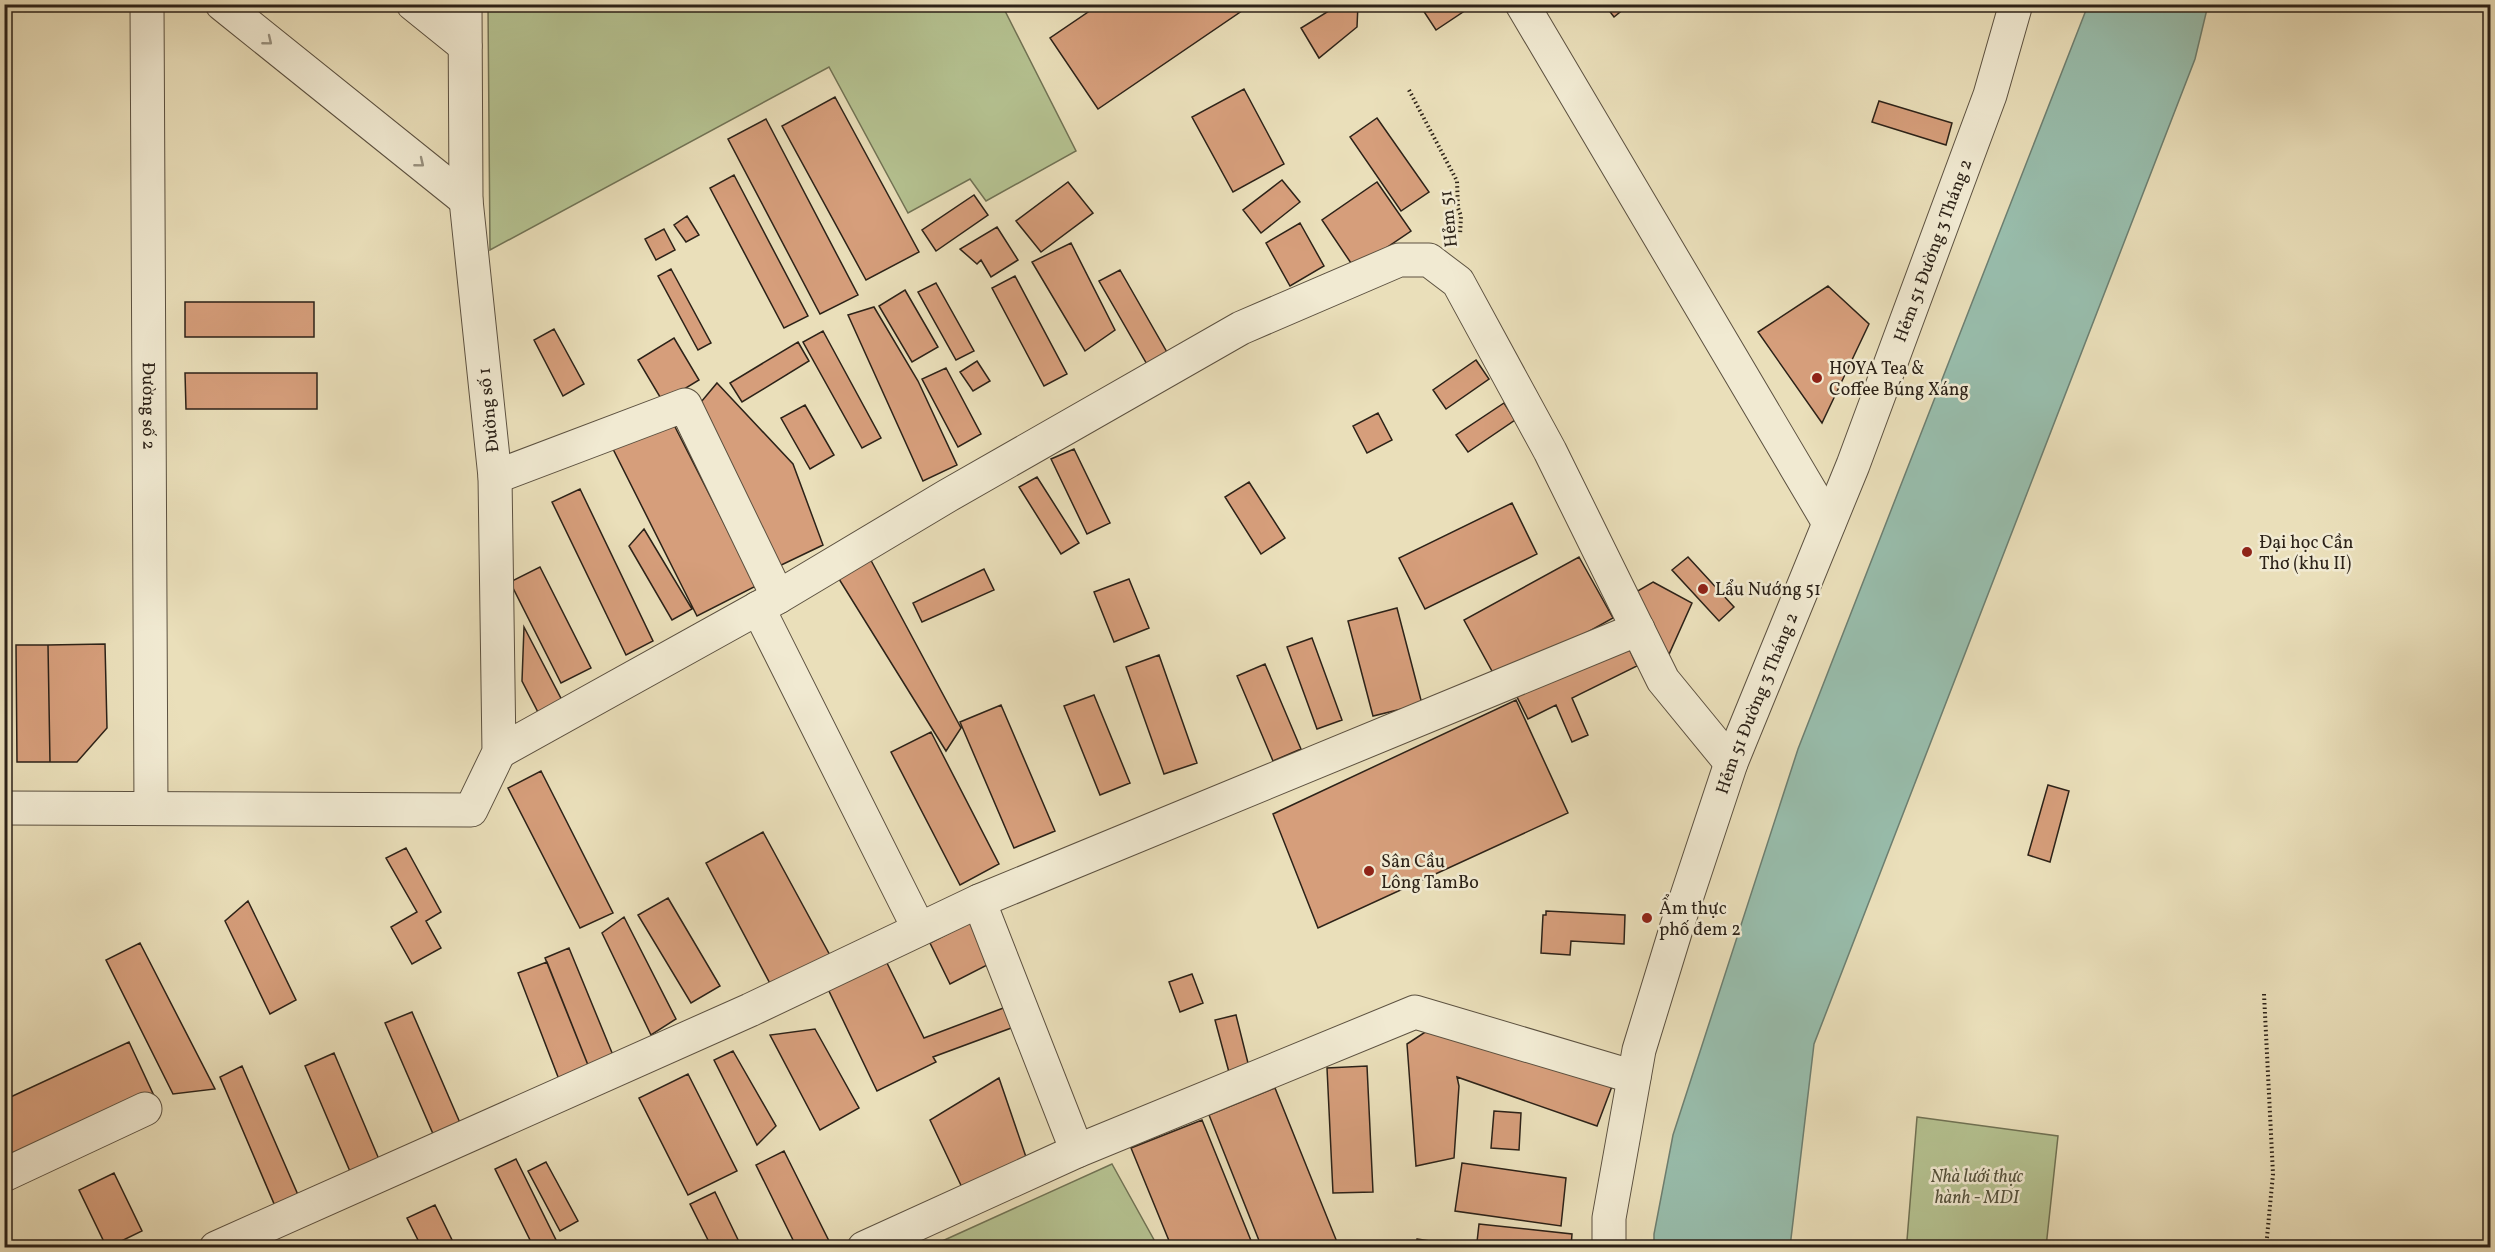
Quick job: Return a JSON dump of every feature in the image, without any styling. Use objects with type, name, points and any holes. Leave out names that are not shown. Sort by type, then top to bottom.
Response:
[{"type":"street","name":"Đường số 2","points":[[147,4],[151,808]]},
{"type":"street","points":[[222,4],[466,200]]},
{"type":"street","points":[[412,4],[465,46]]},
{"type":"street","name":"Đường số 1","points":[[151,808],[471,810],[499,753],[495,477],[466,200],[465,4]]},
{"type":"street","points":[[1522,4],[1829,523]]},
{"type":"street","name":"Hẻm 51 Đường 3 Tháng 2","points":[[1609,1248],[1609,1218],[1642,1039],[1731,763],[1853,465],[1990,95],[2016,4]]},
{"type":"street","points":[[499,753],[768,603],[947,496],[1241,328],[1399,260],[1429,260],[1458,282],[1550,452],[1663,680],[1731,763]]},
{"type":"street","points":[[495,477],[685,405],[768,603],[919,929]]},
{"type":"street","points":[[216,1248],[750,1010],[979,901],[1638,629]]},
{"type":"street","points":[[4,808],[151,808]]},
{"type":"street","points":[[979,901],[1077,1151]]},
{"type":"street","points":[[864,1248],[1077,1151],[1415,1012],[1634,1077]]},
{"type":"street","points":[[4,1175],[145,1108]]},
{"type":"path","name":"Hẻm 51","points":[[1409,90],[1457,181],[1458,208],[1461,216],[1461,250],[1469,259],[1468,271],[1458,282]]},
{"type":"path","points":[[2264,994],[2273,1174],[2266,1248]]},
{"type":"green space","points":[[488,5],[1002,5],[1076,151],[986,201],[970,179],[908,213],[829,67],[490,250]]},
{"type":"green space","name":"Nhà lưới thực hành - MDI","points":[[1917,1117],[2058,1136],[2046,1247],[1954,1247],[1907,1240]]},
{"type":"green space","points":[[1112,1164],[1158,1247],[929,1247]]},
{"type":"shaded area","points":[[2088,5],[2208,5],[2195,59],[1814,1044],[1790,1247],[1654,1247],[1654,1234],[1673,1135],[1798,749]]},
{"type":"building","points":[[1100,4],[1252,4],[1098,109],[1050,38]]},
{"type":"building","points":[[1340,4],[1358,4],[1357,27],[1319,58],[1301,28]]},
{"type":"building","points":[[1419,4],[1475,4],[1436,30]]},
{"type":"building","points":[[1604,4],[1630,4],[1614,17]]},
{"type":"building","points":[[1244,89],[1284,164],[1233,192],[1192,117]]},
{"type":"building","points":[[835,97],[919,252],[866,280],[782,126]]},
{"type":"building","points":[[1879,101],[1952,123],[1946,145],[1872,122]]},
{"type":"building","points":[[1377,118],[1429,192],[1401,211],[1350,137]]},
{"type":"building","points":[[766,119],[858,295],[820,314],[728,139]]},
{"type":"building","points":[[734,175],[808,316],[784,328],[710,188]]},
{"type":"building","points":[[1282,180],[1300,202],[1261,233],[1243,210]]},
{"type":"building","points":[[1068,182],[1093,213],[1041,252],[1016,221]]},
{"type":"building","points":[[1377,182],[1411,231],[1355,269],[1322,220]]},
{"type":"building","points":[[974,195],[988,215],[936,251],[922,230]]},
{"type":"building","points":[[687,216],[699,235],[686,242],[674,225]]},
{"type":"building","points":[[1300,223],[1324,266],[1290,286],[1266,243]]},
{"type":"building","points":[[997,227],[1018,260],[991,277],[981,260],[977,264],[960,249]]},
{"type":"building","points":[[664,229],[675,250],[656,260],[645,239]]},
{"type":"building","points":[[1071,243],[1115,330],[1085,351],[1032,262]]},
{"type":"building","points":[[671,269],[711,343],[698,350],[658,276]]},
{"type":"building","points":[[1120,270],[1168,354],[1148,366],[1099,281]]},
{"type":"building","points":[[1015,276],[1067,374],[1044,386],[992,288]]},
{"type":"building","points":[[936,283],[974,351],[956,360],[918,292]]},
{"type":"building","name":"HOYA Tea & Coffee Búng Xáng","points":[[1828,286],[1869,324],[1822,423],[1758,332]]},
{"type":"building","points":[[905,290],[938,347],[912,362],[879,306]]},
{"type":"building","points":[[185,302],[314,302],[314,337],[185,337]]},
{"type":"building","points":[[874,307],[918,381],[957,465],[923,481],[848,315]]},
{"type":"building","points":[[554,329],[584,384],[563,396],[534,340]]},
{"type":"building","points":[[823,331],[881,438],[862,448],[803,342]]},
{"type":"building","points":[[674,338],[699,380],[663,402],[638,360]]},
{"type":"building","points":[[798,342],[809,361],[742,402],[730,383]]},
{"type":"building","points":[[1476,360],[1489,379],[1446,409],[1433,390]]},
{"type":"building","points":[[977,361],[990,381],[973,391],[960,372]]},
{"type":"building","points":[[946,368],[981,434],[958,447],[922,379]]},
{"type":"building","points":[[185,373],[317,373],[317,409],[186,409]]},
{"type":"building","points":[[717,383],[793,464],[823,545],[773,569],[696,408]]},
{"type":"building","points":[[1504,403],[1515,420],[1468,452],[1456,435]]},
{"type":"building","points":[[805,405],[834,455],[810,469],[781,418]]},
{"type":"building","points":[[1378,413],[1392,440],[1367,453],[1353,426]]},
{"type":"building","points":[[671,419],[756,586],[697,616],[613,449]]},
{"type":"building","points":[[1074,449],[1110,523],[1087,534],[1051,459]]},
{"type":"building","points":[[1037,477],[1079,543],[1061,554],[1019,487]]},
{"type":"building","points":[[1249,482],[1285,538],[1261,554],[1225,497]]},
{"type":"building","points":[[580,489],[653,641],[626,655],[552,502]]},
{"type":"building","points":[[1512,503],[1537,554],[1425,609],[1399,558]]},
{"type":"building","points":[[644,529],[692,609],[672,620],[629,546]]},
{"type":"building","points":[[867,553],[961,728],[946,751],[834,571]]},
{"type":"building","points":[[1579,557],[1613,618],[1498,682],[1464,620]]},
{"type":"building","name":"Lẩu Nướng 51","points":[[1688,557],[1734,607],[1719,621],[1672,570]]},
{"type":"building","points":[[540,567],[591,668],[561,683],[510,582]]},
{"type":"building","points":[[984,569],[994,590],[922,622],[913,603]]},
{"type":"building","points":[[1129,579],[1149,628],[1114,642],[1094,592]]},
{"type":"building","points":[[1653,582],[1692,603],[1666,661],[1629,596]]},
{"type":"building","points":[[1397,608],[1422,704],[1373,716],[1348,621]]},
{"type":"building","points":[[524,627],[566,708],[542,720],[522,681]]},
{"type":"building","points":[[1312,638],[1342,720],[1317,729],[1287,647]]},
{"type":"building","points":[[1625,640],[1637,666],[1572,698],[1588,735],[1572,742],[1556,705],[1528,719],[1515,693]]},
{"type":"building","points":[[105,644],[107,728],[77,762],[50,762],[48,645]]},
{"type":"building","points":[[16,645],[48,645],[50,762],[17,762]]},
{"type":"building","points":[[1159,655],[1197,763],[1164,774],[1126,667]]},
{"type":"building","points":[[1265,664],[1301,749],[1273,761],[1237,676]]},
{"type":"building","points":[[1094,695],[1130,783],[1100,795],[1064,706]]},
{"type":"building","name":"Sân Cầu Lông TamBo","points":[[1516,700],[1568,813],[1318,928],[1273,814]]},
{"type":"building","points":[[1001,705],[1055,831],[1014,848],[960,722]]},
{"type":"building","points":[[931,732],[999,864],[960,885],[891,752]]},
{"type":"building","points":[[541,771],[613,913],[580,928],[508,788]]},
{"type":"building","points":[[2048,785],[2069,791],[2050,862],[2028,855]]},
{"type":"building","points":[[763,832],[832,959],[774,991],[706,863]]},
{"type":"building","points":[[406,848],[441,912],[426,921],[441,948],[412,964],[391,927],[417,912],[386,858]]},
{"type":"building","points":[[668,898],[720,986],[691,1003],[638,915]]},
{"type":"building","points":[[248,901],[296,1000],[270,1014],[225,921]]},
{"type":"building","points":[[1546,911],[1625,915],[1624,944],[1571,941],[1570,955],[1541,953],[1543,915],[1546,915]]},
{"type":"building","points":[[624,917],[676,1019],[651,1035],[602,933]]},
{"type":"building","points":[[976,919],[997,960],[950,984],[930,943]]},
{"type":"building","points":[[140,943],[215,1089],[173,1094],[106,960]]},
{"type":"building","points":[[569,948],[615,1060],[590,1070],[545,958]]},
{"type":"building","points":[[886,961],[924,1038],[1006,1007],[1014,1027],[933,1057],[936,1062],[877,1091],[828,989]]},
{"type":"building","points":[[547,962],[590,1070],[560,1082],[518,973]]},
{"type":"building","points":[[1192,974],[1203,1003],[1180,1012],[1169,982]]},
{"type":"building","points":[[412,1012],[464,1132],[437,1143],[385,1023]]},
{"type":"building","points":[[1236,1015],[1250,1071],[1230,1076],[1215,1020]]},
{"type":"building","points":[[1442,1021],[1614,1081],[1597,1126],[1457,1077],[1459,1086],[1454,1158],[1416,1166],[1407,1044]]},
{"type":"building","points":[[815,1029],[859,1108],[820,1130],[770,1035]]},
{"type":"building","points":[[129,1042],[155,1098],[4,1169],[4,1100]]},
{"type":"building","points":[[733,1051],[776,1126],[757,1145],[714,1060]]},
{"type":"building","points":[[334,1053],[381,1164],[352,1176],[305,1066]]},
{"type":"building","points":[[242,1066],[302,1204],[278,1213],[220,1077]]},
{"type":"building","points":[[1367,1066],[1373,1192],[1333,1193],[1327,1068]]},
{"type":"building","points":[[688,1074],[737,1171],[688,1195],[639,1098]]},
{"type":"building","points":[[999,1078],[1026,1157],[967,1198],[930,1120]]},
{"type":"building","points":[[1275,1088],[1337,1242],[1323,1248],[1262,1248],[1209,1115]]},
{"type":"building","points":[[1494,1111],[1521,1113],[1519,1150],[1491,1148]]},
{"type":"building","points":[[1202,1120],[1254,1248],[1172,1248],[1131,1148]]},
{"type":"building","points":[[784,1151],[832,1247],[830,1248],[797,1248],[756,1165]]},
{"type":"building","points":[[516,1159],[558,1244],[551,1248],[534,1248],[495,1169]]},
{"type":"building","points":[[546,1162],[578,1221],[560,1231],[528,1171]]},
{"type":"building","points":[[1462,1163],[1566,1178],[1561,1226],[1455,1211]]},
{"type":"building","points":[[114,1173],[142,1231],[107,1248],[79,1190]]},
{"type":"building","points":[[715,1192],[742,1248],[712,1248],[690,1204]]},
{"type":"building","points":[[435,1205],[456,1248],[422,1248],[407,1218]]},
{"type":"building","points":[[1479,1224],[1572,1234],[1571,1248],[1538,1248],[1477,1242]]},
{"type":"building","points":[[1417,1239],[1476,1248],[1416,1248]]},
{"type":"place","name":"HOYA Tea & Coffee Búng Xáng","points":[[1817,378]]},
{"type":"place","name":"Đại học Cần Thơ (khu II)","points":[[2247,552]]},
{"type":"place","name":"Lẩu Nướng 51","points":[[1703,589]]},
{"type":"place","name":"Sân Cầu Lông TamBo","points":[[1369,871]]},
{"type":"place","name":"Ẩm thực phố đem 2","points":[[1647,918]]}]
